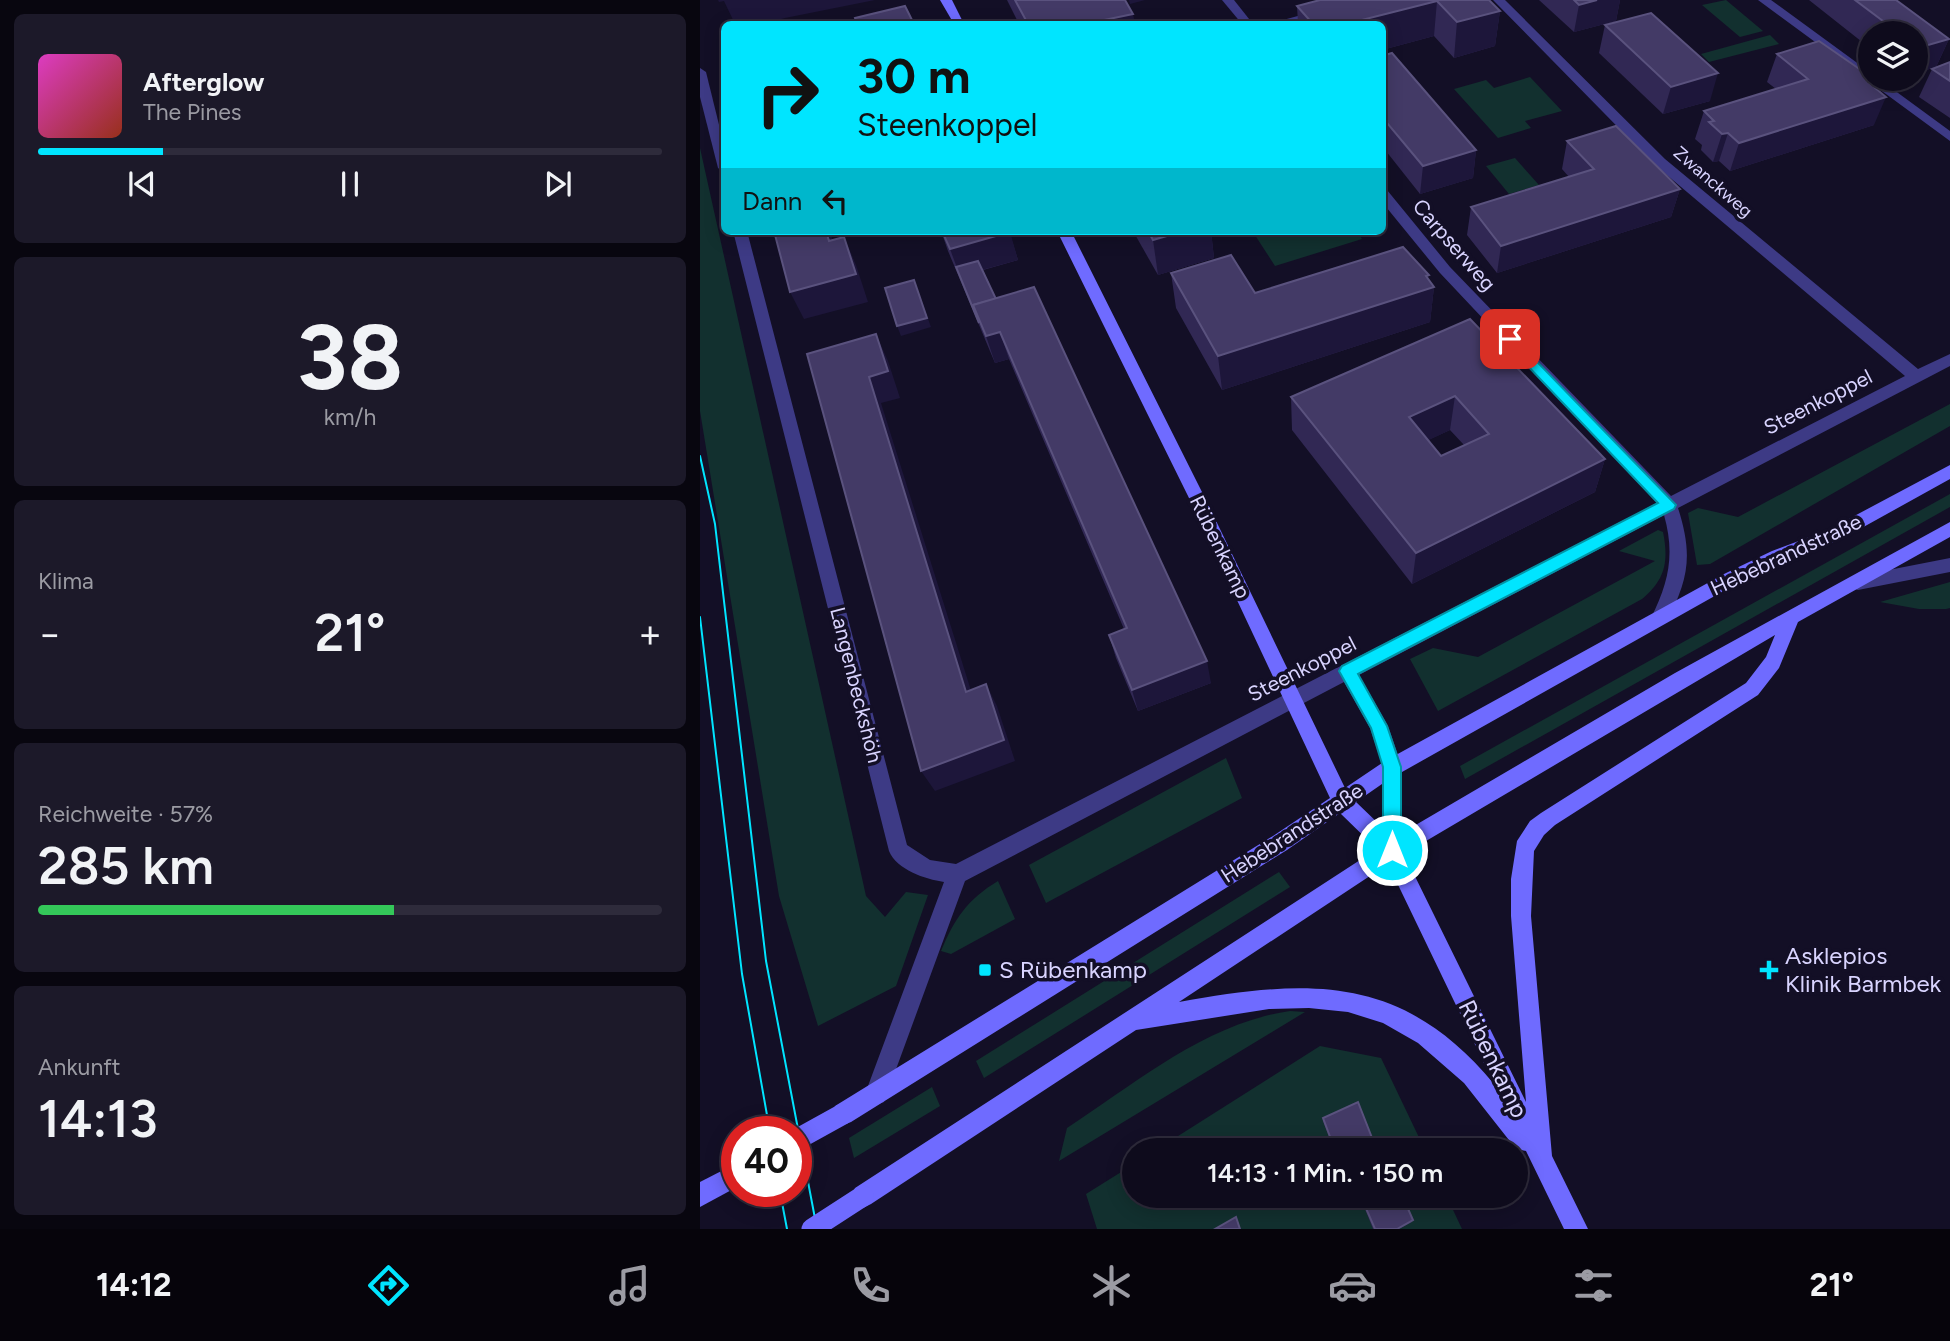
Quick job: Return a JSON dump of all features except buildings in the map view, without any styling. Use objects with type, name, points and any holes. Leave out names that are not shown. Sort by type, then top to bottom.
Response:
[{"type":"main road","points":[[946,0],[957,21]]},
{"type":"main road","name":"Rübenkamp","points":[[1066,235],[1340,801],[1392,850],[1576,1229]]},
{"type":"main road","name":"Hebebrandstraße","points":[[812,1131],[1280,843],[1392,767],[1730,579],[1834,535],[1950,471]]},
{"type":"main road","points":[[813,1229],[1392,850],[1792,616],[1858,583],[1950,529]]},
{"type":"main road","points":[[1544,1165],[1521,916],[1524,848],[1536,828],[1548,818],[1752,689],[1769,671],[1779,655],[1792,616]]},
{"type":"main road","name":"Rübenkamp","points":[[1392,767],[1392,850]]},
{"type":"main road","points":[[1130,1021],[1295,995],[1342,999],[1370,1007],[1421,1030],[1464,1067],[1544,1165]]},
{"type":"main road","points":[[700,1195],[721,1183]]},
{"type":"street","points":[[1228,0],[1246,21]]},
{"type":"street","name":"Zwanckweg","points":[[1499,0],[1660,162],[1917,377]]},
{"type":"street","points":[[1764,0],[1950,137]]},
{"type":"street","points":[[1285,21],[1335,9]]},
{"type":"street","points":[[700,72],[721,157]]},
{"type":"street","name":"Carpserweg","points":[[1386,198],[1445,270],[1669,505]]},
{"type":"street","name":"Langenbeckshöh","points":[[741,235],[899,851],[926,869],[957,874]]},
{"type":"street","name":"Steenkoppel","points":[[957,874],[1950,359]]},
{"type":"street","points":[[1660,618],[1672,597],[1682,561],[1679,538],[1669,505]]},
{"type":"street","points":[[1858,583],[1950,565]]},
{"type":"street","name":"Rübenkamp","points":[[1348,671],[1379,726],[1392,767]]},
{"type":"street","points":[[876,1094],[957,874]]},
{"type":"green space","points":[[1726,0],[1763,31],[1740,37],[1702,5]]},
{"type":"green space","points":[[1770,35],[1779,44],[1709,62],[1701,54]]},
{"type":"green space","points":[[1530,77],[1562,111],[1525,121],[1531,128],[1498,138],[1454,89],[1486,80],[1494,88]]},
{"type":"green space","points":[[700,148],[866,896],[885,917],[906,892],[928,895],[896,986],[818,1026],[779,896],[700,411]]},
{"type":"green space","points":[[1515,158],[1539,185],[1509,194],[1486,166]]},
{"type":"green space","points":[[1255,235],[1359,235],[1362,239],[1275,266]]},
{"type":"green space","points":[[1950,404],[1950,426],[1710,564],[1697,565],[1688,513],[1698,508],[1738,517]]},
{"type":"green space","points":[[1950,494],[1950,507],[1465,779],[1460,766]]},
{"type":"green space","points":[[1658,530],[1663,532],[1665,543],[1663,570],[1656,585],[1642,599],[1438,711],[1410,659],[1433,648],[1478,657],[1655,561],[1619,551]]},
{"type":"green space","points":[[1950,582],[1950,608],[1919,609],[1880,602]]},
{"type":"green space","points":[[1226,758],[1242,798],[1046,903],[1029,865]]},
{"type":"green space","points":[[1279,872],[1290,887],[984,1078],[976,1061]]},
{"type":"green space","points":[[998,881],[1015,919],[951,954],[941,951],[963,911],[978,895]]},
{"type":"green space","points":[[1290,1011],[1305,1012],[1059,1161],[1067,1128],[1146,1074],[1201,1041],[1229,1028]]},
{"type":"green space","points":[[1320,1046],[1381,1058],[1419,1138],[1175,1138]]},
{"type":"green space","points":[[932,1087],[940,1106],[854,1158],[849,1138]]},
{"type":"green space","points":[[1122,1172],[1122,1208],[1452,1208],[1462,1229],[1097,1229],[1086,1194]]},
{"type":"tram line","points":[[700,456],[715,524],[766,961],[817,1229]]},
{"type":"tram line","points":[[700,617],[742,974],[767,1116]]},
{"type":"tram line","points":[[783,1207],[787,1229]]},
{"type":"place","name":"S Rübenkamp","points":[[985,970]]},
{"type":"place","name":"Asklepios Klinik Barmbek","points":[[1769,970]]},
{"type":"route","points":[[1392,850],[1392,767],[1379,726],[1348,671],[1669,505],[1510,339]]}]
